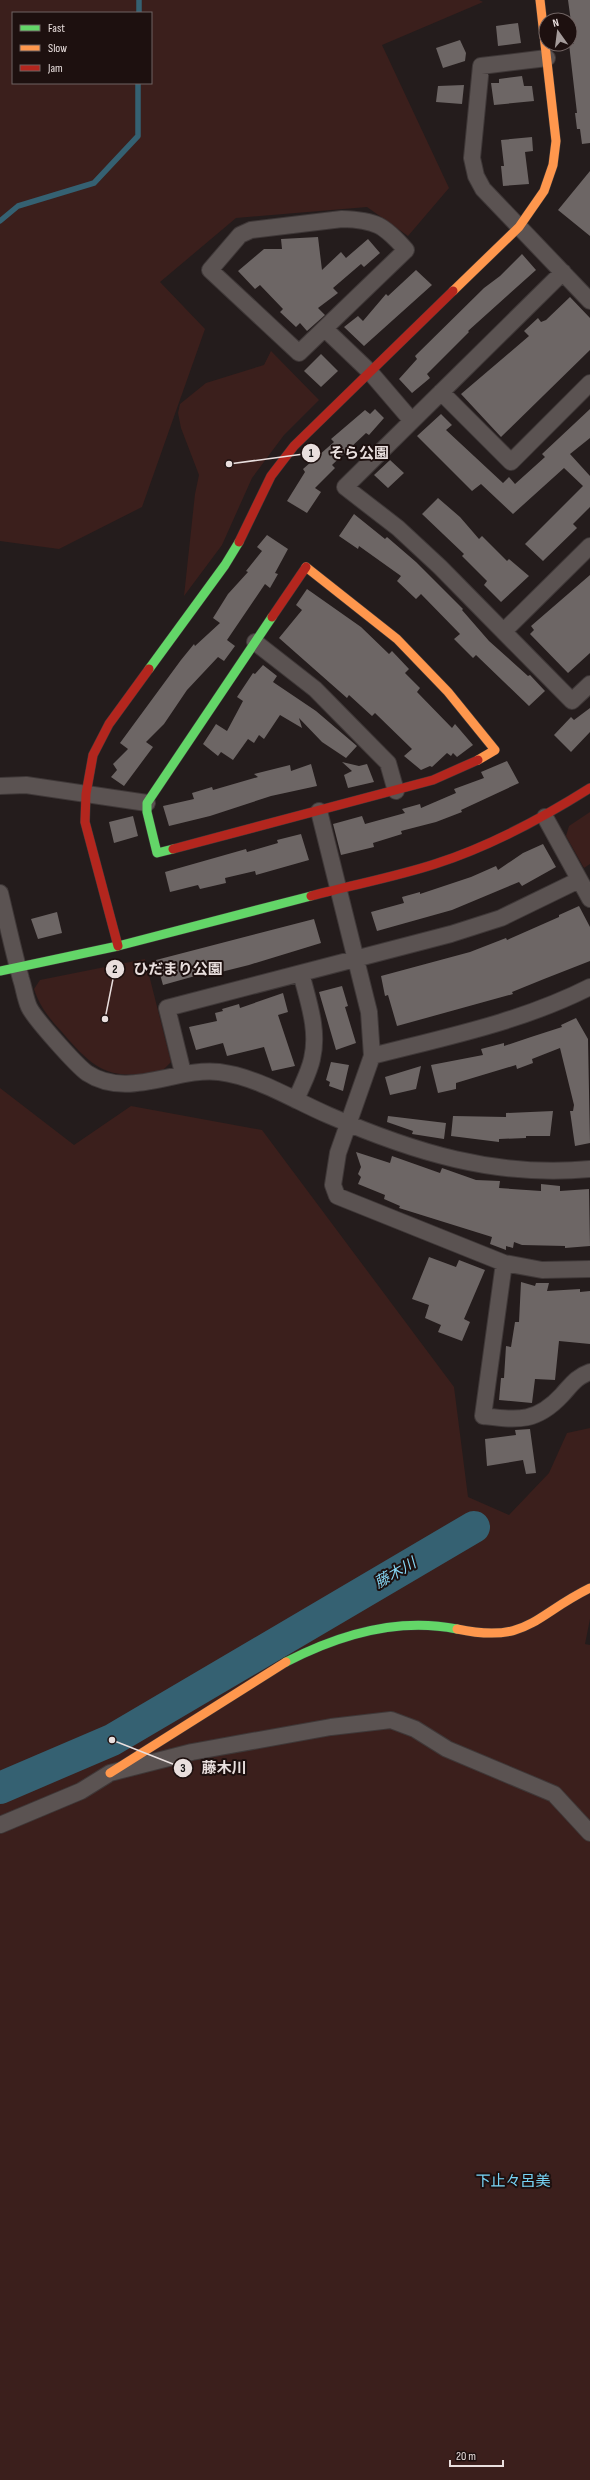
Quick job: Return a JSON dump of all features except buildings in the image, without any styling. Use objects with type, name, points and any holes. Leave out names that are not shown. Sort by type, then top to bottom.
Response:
[{"type":"street","points":[[118,946],[85,822],[86,794],[93,755],[109,724],[225,565],[240,540],[271,476],[294,446],[519,227],[544,191],[553,165],[556,141],[540,0]]},
{"type":"street","points":[[547,58],[481,66],[472,158],[474,170],[483,189],[590,301]]},
{"type":"street","points":[[342,219],[359,219],[389,230],[406,250],[325,329],[299,353],[210,270],[240,235],[251,230],[342,219]]},
{"type":"street","points":[[563,272],[345,487],[398,528],[504,631],[572,701],[590,684]]},
{"type":"street","points":[[325,329],[370,372],[412,421]]},
{"type":"street","points":[[441,392],[511,462],[590,383]]},
{"type":"street","points":[[504,631],[590,546]]},
{"type":"street","points":[[306,566],[397,639],[448,692],[495,750],[465,766],[433,780],[157,853],[147,812],[147,803],[255,642],[306,566]]},
{"type":"street","points":[[255,642],[315,689],[388,763],[396,791]]},
{"type":"street","points":[[0,786],[26,785],[147,803]]},
{"type":"street","points":[[0,971],[118,946],[436,864],[491,843],[545,817],[590,788]]},
{"type":"street","points":[[319,811],[369,1012],[372,1056],[338,1153],[333,1185],[337,1196],[504,1263],[542,1270],[590,1269]]},
{"type":"street","points":[[545,817],[590,899]]},
{"type":"street","points":[[183,1073],[167,1008],[451,934],[501,918],[579,880]]},
{"type":"street","points":[[0,895],[30,1008],[77,1065],[89,1074],[121,1084],[139,1083],[183,1073],[219,1072],[249,1079],[348,1124],[422,1152],[489,1167],[566,1171],[590,1169]]},
{"type":"street","points":[[296,1100],[312,1060],[315,1045],[315,1030],[301,973]]},
{"type":"street","points":[[372,1056],[501,1024],[562,1000],[590,987]]},
{"type":"street","points":[[504,1263],[483,1416],[518,1420],[536,1415],[550,1406],[580,1375],[590,1372]]},
{"type":"street","points":[[0,1825],[81,1791],[276,1666],[321,1644],[362,1632],[418,1626],[446,1627],[487,1635],[502,1635],[522,1630],[538,1623],[579,1593],[590,1588]]},
{"type":"street","points":[[110,1773],[200,1751],[331,1727],[390,1720],[415,1729],[447,1749],[554,1794],[590,1833]]},
{"type":"shaded area","points":[[0,0],[479,0],[483,2],[382,45],[449,188],[408,236],[367,207],[236,218],[160,282],[205,329],[142,507],[59,549],[0,541]]},
{"type":"shaded area","points":[[271,351],[319,400],[284,435],[252,478],[222,545],[184,596],[195,494],[199,475],[181,428],[178,413],[180,404],[206,383],[264,365]]},
{"type":"shaded area","points":[[590,812],[590,864],[584,868],[566,836],[569,826]]},
{"type":"shaded area","points":[[145,959],[171,1062],[162,1071],[144,1074],[129,1075],[105,1070],[84,1056],[57,1027],[42,1007],[34,989],[40,980]]},
{"type":"shaded area","points":[[0,1088],[74,1145],[131,1106],[262,1130],[454,1387],[468,1497],[509,1515],[549,1473],[567,1433],[590,1428],[590,1619],[585,1644],[590,1645],[590,2480],[0,2480]]},
{"type":"waterway","points":[[139,0],[139,12]]},
{"type":"waterway","points":[[0,221],[18,206],[94,183],[138,136],[138,84]]},
{"type":"waterway","name":"藤木川","points":[[0,1788],[112,1740],[474,1527]]},
{"type":"traffic: fast","points":[[149,669],[225,565],[239,542]]},
{"type":"traffic: fast","points":[[173,849],[157,853],[147,812],[147,803],[272,617]]},
{"type":"traffic: fast","points":[[0,971],[118,946],[311,896]]},
{"type":"traffic: fast","points":[[286,1662],[326,1644],[369,1631],[413,1625],[457,1629]]},
{"type":"traffic: slow","points":[[453,291],[519,227],[544,191],[553,165],[556,141],[540,0]]},
{"type":"traffic: slow","points":[[306,567],[397,639],[448,692],[495,750],[478,760]]},
{"type":"traffic: slow","points":[[457,1629],[481,1633],[500,1633],[515,1630],[529,1625],[571,1598],[590,1588]]},
{"type":"traffic: slow","points":[[110,1773],[286,1662]]},
{"type":"traffic: jam","points":[[239,542],[271,476],[294,446],[453,291]]},
{"type":"traffic: jam","points":[[272,617],[306,567]]},
{"type":"traffic: jam","points":[[118,946],[85,822],[86,794],[93,755],[109,724],[149,669]]},
{"type":"traffic: jam","points":[[173,849],[433,780],[478,760]]},
{"type":"traffic: jam","points":[[311,896],[405,873],[456,857],[515,831],[590,788]]},
{"type":"place","name":"そら公園","points":[[229,464]]},
{"type":"place","name":"ひだまり公園","points":[[105,1019]]},
{"type":"place","name":"藤木川","points":[[112,1740]]},
{"type":"district","name":"下止々呂美","points":[[513,2181]]}]
